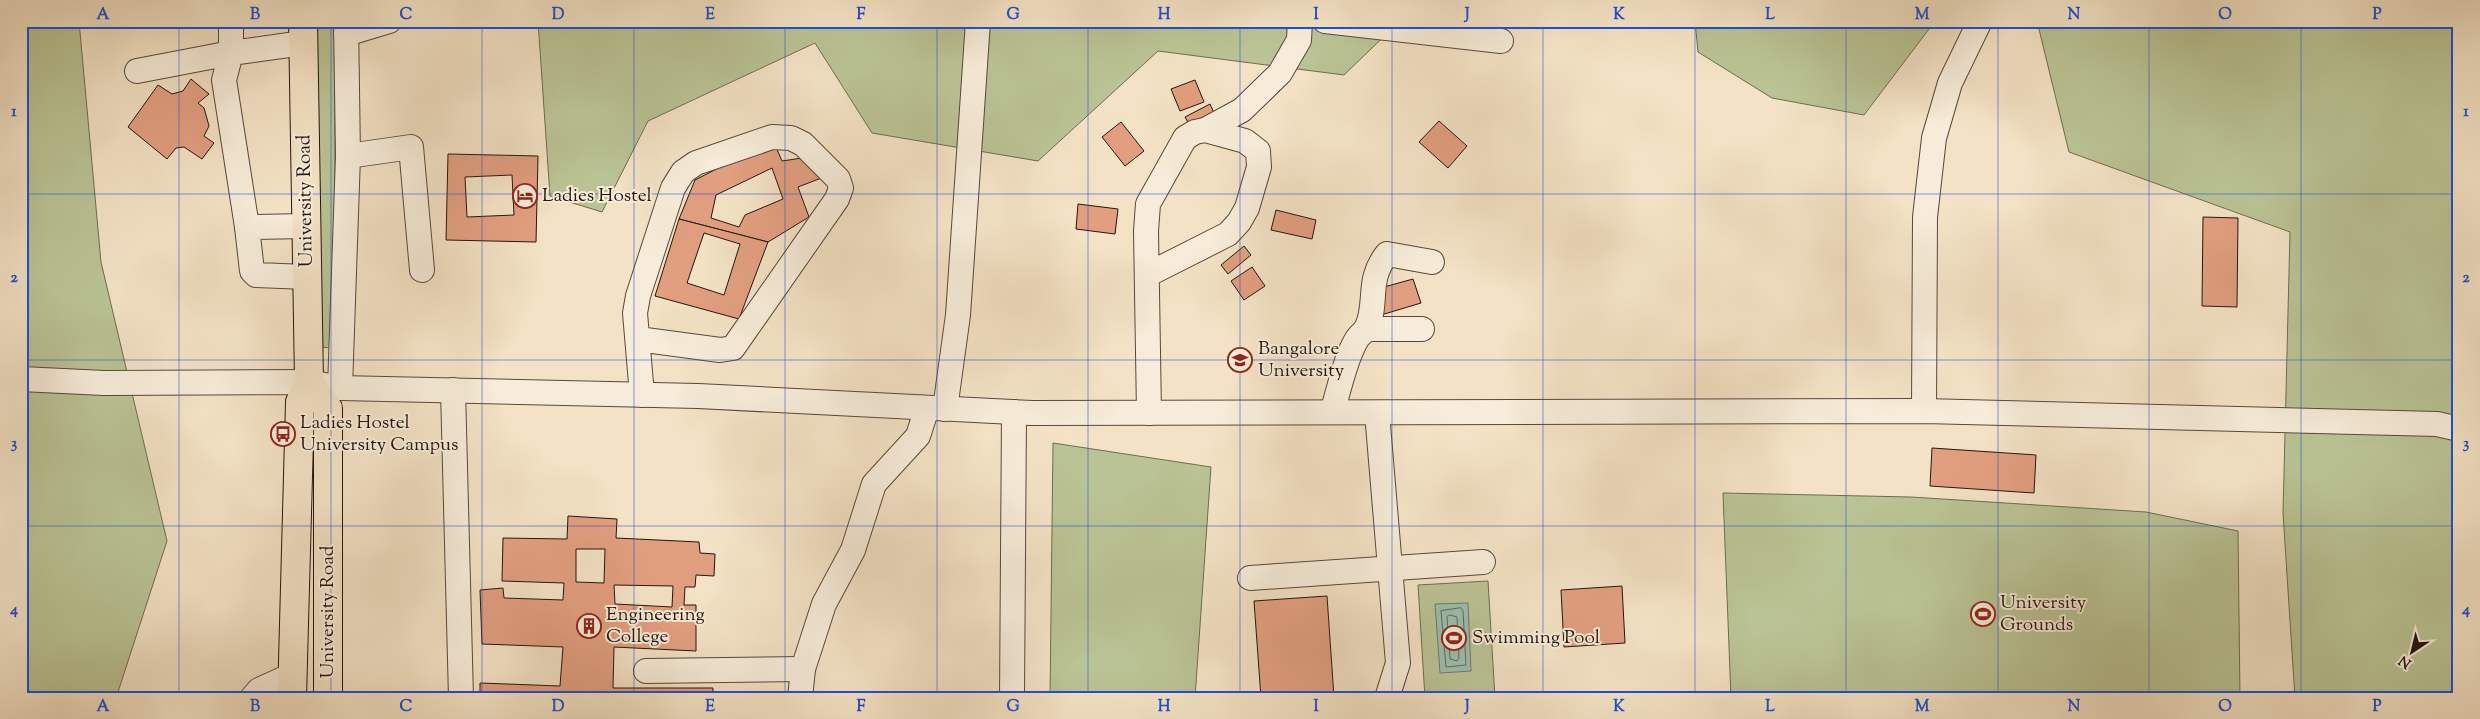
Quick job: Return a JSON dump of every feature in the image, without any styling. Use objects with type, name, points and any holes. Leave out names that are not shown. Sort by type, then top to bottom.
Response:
[{"type":"main road","name":"University Road","points":[[292,687],[300,402],[309,382],[303,32]]},
{"type":"main road","name":"University Road","points":[[309,382],[328,408],[328,698]]},
{"type":"street","points":[[231,21],[231,53],[224,80],[252,271],[256,275],[307,277]]},
{"type":"street","points":[[340,388],[348,156],[346,28],[389,21]]},
{"type":"street","points":[[800,698],[803,668],[824,604],[853,550],[874,484],[918,436],[936,408],[958,316],[978,21]]},
{"type":"street","points":[[1149,413],[1148,204],[1185,138],[1205,130],[1242,110],[1280,73],[1298,40],[1300,21]]},
{"type":"street","points":[[1325,21],[1501,41]]},
{"type":"street","points":[[1924,411],[1925,216],[1934,138],[1950,83],[1980,21]]},
{"type":"street","points":[[137,71],[231,53],[303,32]]},
{"type":"street","points":[[1147,275],[1228,234],[1239,222],[1247,208],[1259,168],[1258,151],[1245,140],[1205,130]]},
{"type":"street","points":[[638,338],[720,350],[733,348],[837,199],[841,188],[838,179],[803,144],[791,138],[772,137],[696,163],[683,172],[673,188],[638,296],[636,313],[642,395]]},
{"type":"street","points":[[348,156],[411,147],[422,270]]},
{"type":"street","points":[[247,227],[306,226]]},
{"type":"street","points":[[1332,412],[1357,339],[1366,329],[1370,315],[1372,287],[1380,263],[1386,254],[1432,262]]},
{"type":"street","points":[[1366,329],[1422,329]]},
{"type":"street","points":[[21,379],[104,383],[309,382],[340,388],[642,395],[1014,412],[1924,411],[2437,424],[2459,429]]},
{"type":"street","points":[[453,390],[461,698]]},
{"type":"street","points":[[1012,698],[1014,412]]},
{"type":"street","points":[[1377,413],[1398,663],[1387,698]]},
{"type":"street","points":[[1250,578],[1483,562]]},
{"type":"street","points":[[646,671],[803,668]]},
{"type":"street","points":[[252,698],[259,690],[292,687]]},
{"type":"shaded area","points":[[21,21],[79,21],[101,262],[167,541],[118,692],[120,698],[21,698]]},
{"type":"shaded area","points":[[312,21],[335,21],[335,348],[316,347]]},
{"type":"shaded area","points":[[538,21],[1400,21],[1344,75],[1158,51],[1038,161],[872,133],[815,43],[648,121],[602,212],[550,196]]},
{"type":"shaded area","points":[[1695,21],[1935,21],[1864,115],[1772,98],[1698,52]]},
{"type":"shaded area","points":[[2037,21],[2456,21],[2459,26],[2459,698],[2295,698],[2283,513],[2290,232],[2069,152]]},
{"type":"shaded area","points":[[1053,443],[1211,467],[1195,698],[1050,698]]},
{"type":"shaded area","name":"University Grounds","points":[[1723,493],[1911,497],[2146,512],[2238,531],[2240,698],[1731,698]]},
{"type":"shaded area","points":[[1488,581],[1495,698],[1425,698],[1418,585]]},
{"type":"water","name":"Swimming Pool","points":[[1468,603],[1471,671],[1440,673],[1435,604]]},
{"type":"building","points":[[191,79],[209,94],[198,103],[204,108],[209,126],[204,136],[214,143],[202,159],[184,147],[176,148],[167,159],[128,127],[158,85],[172,94],[183,91]]},
{"type":"building","points":[[1195,80],[1204,102],[1180,111],[1171,89]]},
{"type":"building","points":[[1210,104],[1215,115],[1191,128],[1185,117]]},
{"type":"building","points":[[1439,121],[1467,146],[1448,168],[1419,142]]},
{"type":"building","points":[[1121,122],[1144,151],[1125,166],[1102,137]]},
{"type":"building","points":[[773,140],[782,161],[809,157],[824,177],[798,187],[809,217],[768,242],[679,219],[695,180]],"holes":[[[772,168],[783,199],[745,215],[739,227],[711,218],[716,195]]]},
{"type":"building","name":"Ladies Hostel","points":[[448,154],[538,156],[536,242],[446,240]],"holes":[[[512,175],[514,215],[467,217],[465,177]]]},
{"type":"building","points":[[1078,204],[1118,209],[1115,234],[1076,229]]},
{"type":"building","points":[[1276,210],[1316,220],[1312,239],[1271,230]]},
{"type":"building","points":[[2203,217],[2238,218],[2237,307],[2202,306]]},
{"type":"building","points":[[679,219],[768,242],[739,319],[655,296]],"holes":[[[704,233],[740,244],[724,295],[687,283]]]},
{"type":"building","points":[[1244,246],[1251,255],[1228,274],[1221,265]]},
{"type":"building","points":[[1252,267],[1265,286],[1244,300],[1231,281]]},
{"type":"building","points":[[1413,279],[1421,303],[1381,315],[1373,290]]},
{"type":"building","points":[[1932,448],[2036,455],[2034,493],[1930,486]]},
{"type":"building","name":"Engineering College","points":[[568,516],[617,519],[616,538],[699,542],[700,553],[715,554],[714,576],[696,575],[695,587],[685,587],[684,605],[696,605],[696,651],[614,647],[613,688],[713,688],[713,698],[480,698],[480,683],[560,686],[563,647],[482,644],[480,590],[503,588],[504,598],[563,600],[564,583],[502,581],[503,538],[567,539]],"holes":[[[576,549],[605,549],[604,583],[576,582]],[[614,585],[673,586],[672,607],[615,604]]]},
{"type":"building","points":[[1622,586],[1625,643],[1564,647],[1561,590]]},
{"type":"building","points":[[1327,596],[1334,697],[1261,698],[1254,601]]},
{"type":"place","name":"Ladies Hostel","points":[[525,196]]},
{"type":"place","name":"Bangalore University","points":[[1240,360]]},
{"type":"place","name":"Ladies Hostel University Campus","points":[[283,434]]},
{"type":"place","name":"University Grounds","points":[[1983,614]]},
{"type":"place","name":"Engineering College","points":[[589,626]]},
{"type":"place","name":"Swimming Pool","points":[[1454,638]]}]
